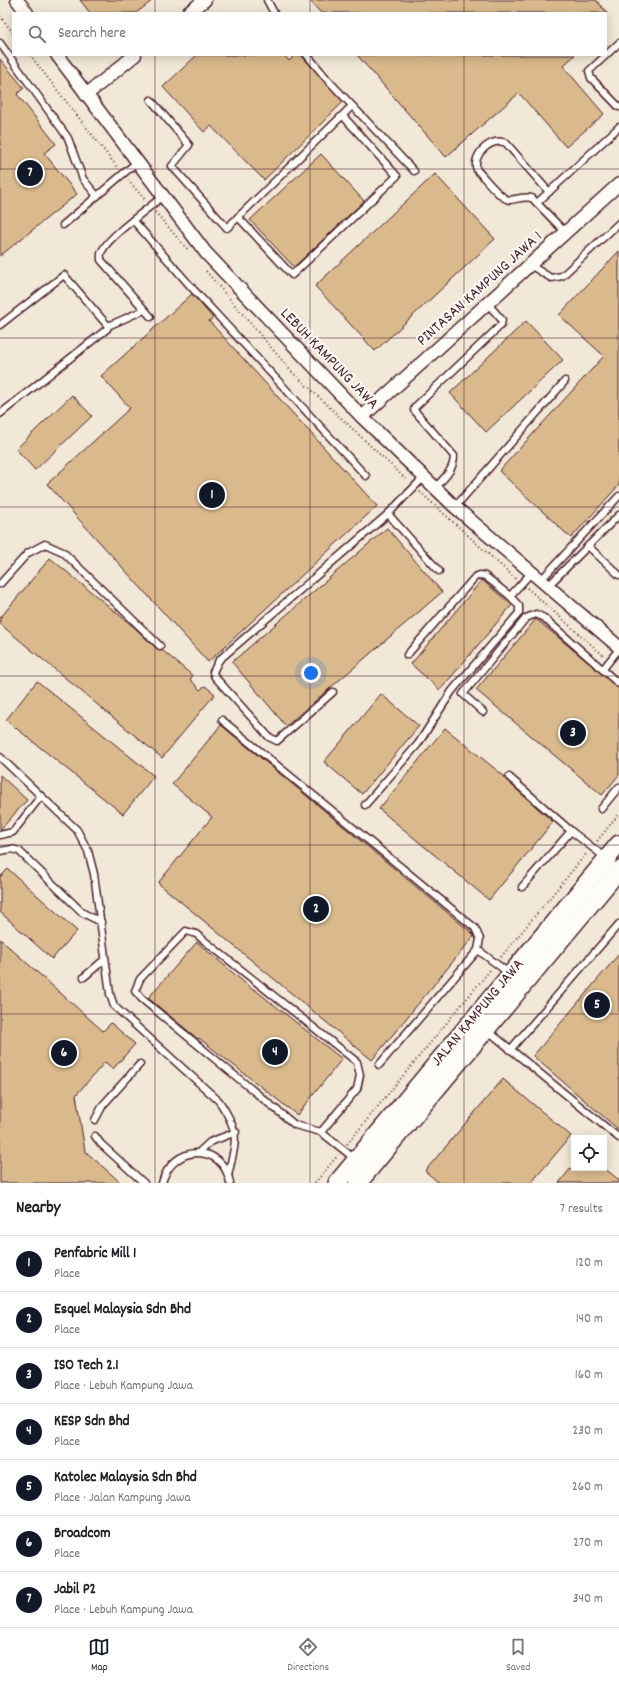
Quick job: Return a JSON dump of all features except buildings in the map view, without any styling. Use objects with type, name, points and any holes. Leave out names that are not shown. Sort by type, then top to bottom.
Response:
[{"type":"street","points":[[17,0],[26,12]]},
{"type":"street","points":[[189,12],[205,0]]},
{"type":"street","name":"LEBUH KAMPUNG JAWA","points":[[58,56],[206,252],[362,417],[455,507],[619,648]]},
{"type":"street","points":[[86,94],[135,56]]},
{"type":"street","name":"PINTASAN KAMPUNG JAWA 1","points":[[362,417],[619,184]]},
{"type":"street","name":"JALAN KAMPUNG JAWA","points":[[337,1183],[361,1169],[480,1024],[615,865],[619,844]]},
{"type":"lane","points":[[267,0],[273,12]]},
{"type":"lane","points":[[0,43],[68,138],[83,179],[97,196]]},
{"type":"lane","points":[[607,54],[619,43]]},
{"type":"lane","points":[[308,56],[352,106],[414,171]]},
{"type":"lane","points":[[605,56],[589,71],[591,78],[619,107]]},
{"type":"lane","points":[[151,100],[189,146],[172,166],[226,228],[352,106]]},
{"type":"lane","points":[[238,217],[292,275],[397,176],[343,116]]},
{"type":"lane","points":[[537,203],[619,127]]},
{"type":"lane","points":[[549,192],[506,143],[501,141],[491,143],[478,156],[476,166],[477,170],[504,198],[510,200],[528,197],[532,198],[565,232]]},
{"type":"lane","points":[[63,225],[137,162]]},
{"type":"lane","points":[[150,317],[101,260],[101,252],[106,244],[163,196]]},
{"type":"lane","points":[[133,220],[193,289],[366,476]]},
{"type":"lane","points":[[530,265],[551,278],[562,276],[619,223]]},
{"type":"lane","points":[[0,325],[64,275],[108,326]]},
{"type":"lane","points":[[435,488],[450,472],[454,462],[454,456],[414,410],[501,325],[502,320],[487,303]]},
{"type":"lane","points":[[0,414],[107,329],[108,326],[144,310]]},
{"type":"lane","points":[[455,507],[564,380]]},
{"type":"lane","points":[[333,692],[277,741],[274,741],[212,672],[218,660],[388,514],[424,477]]},
{"type":"lane","points":[[540,580],[619,496]]},
{"type":"lane","points":[[388,514],[439,571]]},
{"type":"lane","points":[[510,596],[540,580],[588,546],[619,515]]},
{"type":"lane","points":[[0,584],[28,553],[45,544],[63,552],[160,646]]},
{"type":"lane","points":[[588,546],[619,575]]},
{"type":"lane","points":[[365,804],[418,744],[452,690],[519,613],[519,606],[510,596],[485,576],[480,575],[475,577],[407,655]]},
{"type":"lane","points":[[483,712],[463,694],[526,618],[536,614],[544,618],[619,684]]},
{"type":"lane","points":[[603,669],[619,648]]},
{"type":"lane","points":[[222,720],[475,928],[480,939],[478,950],[379,1065]]},
{"type":"lane","points":[[0,757],[76,830],[88,851],[94,874],[110,994],[114,1006],[219,1100],[231,1118],[236,1132],[228,1176]]},
{"type":"lane","points":[[509,777],[571,831],[615,865]]},
{"type":"lane","points":[[601,809],[619,787]]},
{"type":"lane","points":[[0,835],[13,832],[41,796]]},
{"type":"lane","points":[[522,888],[571,831]]},
{"type":"lane","points":[[0,851],[12,849],[19,851],[83,913],[100,922]]},
{"type":"lane","points":[[510,1050],[619,924]]},
{"type":"lane","points":[[321,1132],[357,1089],[360,1075],[357,1062],[196,934],[186,931],[140,979],[135,990],[142,999],[295,1125],[321,1132],[343,1149],[361,1169]]},
{"type":"lane","points":[[478,950],[517,980]]},
{"type":"lane","points":[[84,977],[105,959]]},
{"type":"lane","points":[[480,1024],[619,1138]]},
{"type":"lane","points":[[94,1120],[103,1105],[140,1064]]},
{"type":"lane","points":[[198,1153],[210,1142],[236,1132]]},
{"type":"lane","points":[[95,1136],[101,1144],[144,1183]]},
{"type":"lane","points":[[162,1183],[165,1173],[177,1159],[184,1155],[198,1153],[213,1157],[222,1165],[230,1183]]},
{"type":"path","points":[[0,16],[12,32]]},
{"type":"path","points":[[315,1183],[619,814]]},
{"type":"place","name":"Jabil P2","points":[[30,173]]},
{"type":"place","name":"Penfabric Mill 1","points":[[212,495]]},
{"type":"place","name":"ISO Tech 2.1","points":[[573,733]]},
{"type":"place","name":"Esquel Malaysia Sdn Bhd","points":[[316,909]]},
{"type":"place","name":"Katolec Malaysia Sdn Bhd","points":[[597,1005]]},
{"type":"place","name":"KESP Sdn Bhd","points":[[275,1052]]},
{"type":"place","name":"Broadcom","points":[[64,1053]]}]
